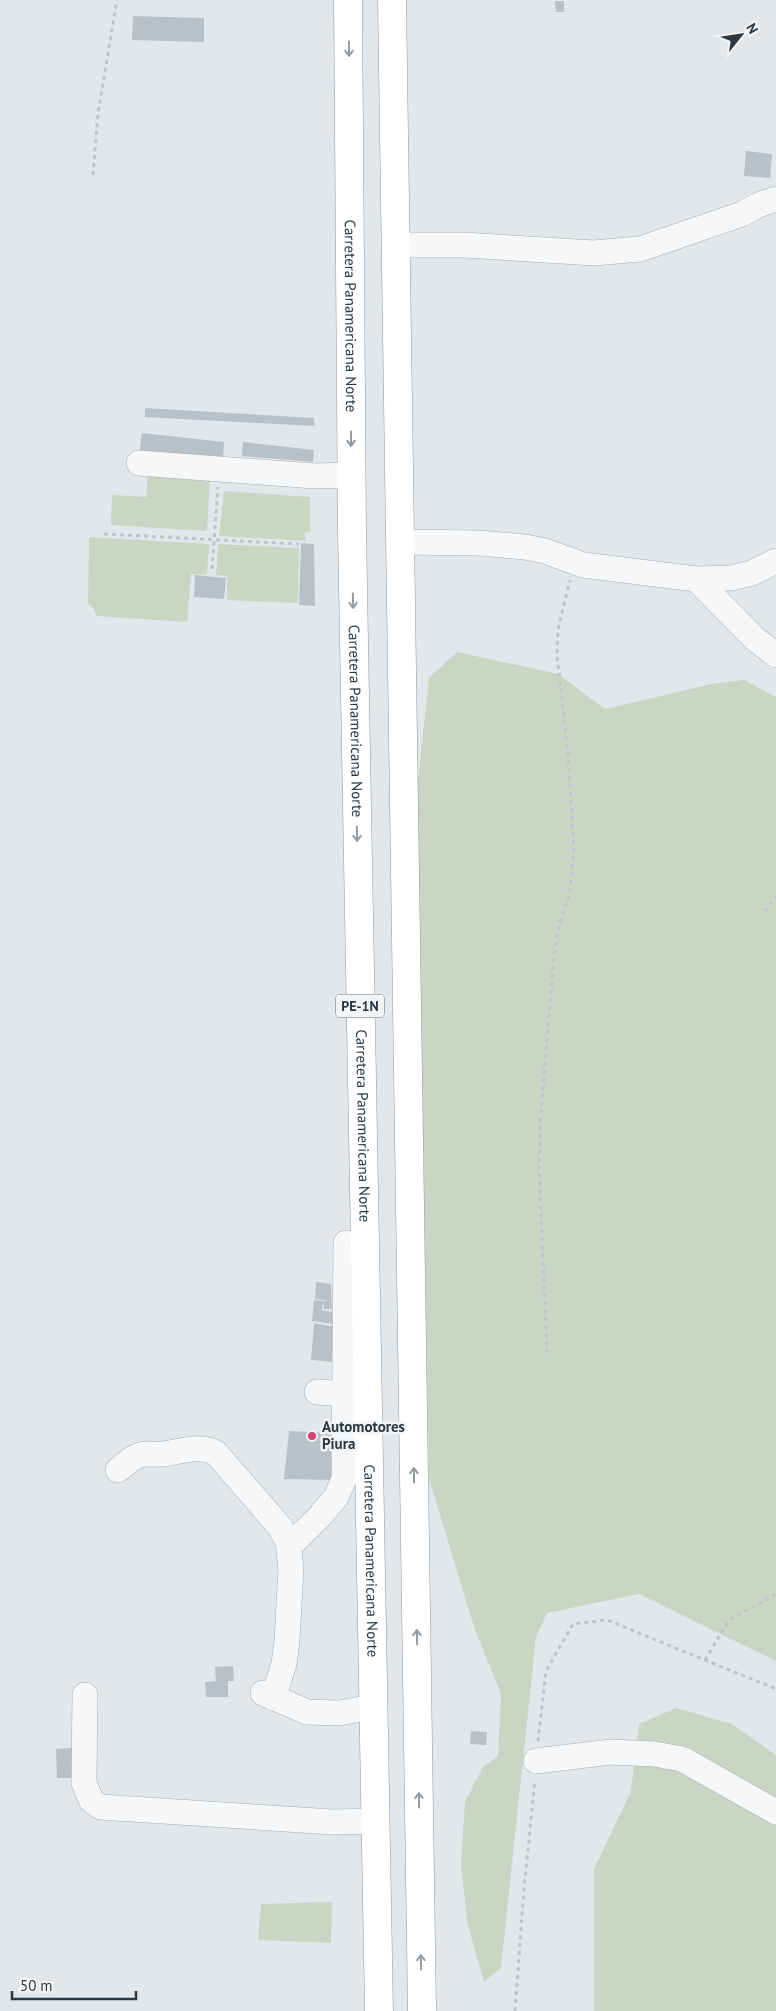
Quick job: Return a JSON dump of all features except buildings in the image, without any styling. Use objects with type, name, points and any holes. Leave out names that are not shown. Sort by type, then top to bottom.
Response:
[{"type":"highway","name":"Carretera Panamericana Norte","points":[[348,0],[357,1391],[373,1707],[379,2011]]},
{"type":"highway","points":[[392,0],[422,2011]]},
{"type":"lane","points":[[396,245],[464,245],[594,253],[640,249],[742,214],[776,198]]},
{"type":"lane","points":[[139,463],[314,476],[352,475]]},
{"type":"lane","points":[[401,542],[480,543],[526,547],[601,568],[696,579],[731,578],[752,573],[776,562]]},
{"type":"lane","points":[[696,579],[754,638],[776,656]]},
{"type":"lane","points":[[289,1546],[336,1498],[344,1479],[357,1391],[346,1243]]},
{"type":"lane","points":[[317,1392],[357,1391]]},
{"type":"lane","points":[[118,1470],[141,1455],[163,1454],[192,1449],[212,1451],[216,1454],[280,1527],[289,1546],[291,1569],[284,1664],[268,1695],[307,1712],[317,1714],[340,1713],[373,1707]]},
{"type":"lane","points":[[84,1695],[84,1783],[91,1800],[100,1807],[334,1822],[375,1821]]},
{"type":"lane","points":[[536,1761],[611,1752],[654,1754],[682,1759],[776,1812]]},
{"type":"path","points":[[93,175],[98,113],[117,0]]},
{"type":"path","points":[[212,569],[219,469]]},
{"type":"path","points":[[104,534],[299,544]]},
{"type":"path","points":[[547,1353],[539,1168],[540,1124],[554,956],[559,926],[569,896],[574,851],[558,638],[564,599],[575,562]]},
{"type":"path","points":[[765,912],[776,896]]},
{"type":"path","points":[[705,1660],[729,1620],[776,1594]]},
{"type":"green space","points":[[148,472],[210,478],[207,531],[111,525],[112,495],[146,497]]},
{"type":"green space","points":[[224,491],[310,497],[310,532],[304,533],[306,541],[219,536]]},
{"type":"green space","points":[[89,537],[209,544],[207,575],[191,574],[187,622],[96,616],[95,611],[88,603]]},
{"type":"green space","points":[[218,544],[299,548],[298,603],[227,600],[227,576],[216,575]]},
{"type":"green space","points":[[457,652],[558,674],[605,709],[712,684],[744,680],[776,697],[776,1661],[639,1594],[547,1613],[536,1637],[501,1968],[484,1982],[467,1922],[461,1865],[465,1802],[483,1767],[498,1756],[501,1694],[475,1630],[429,1479],[417,790],[429,678]]},
{"type":"green space","points":[[676,1708],[732,1724],[776,1755],[776,2011],[594,2011],[594,1869],[631,1791],[639,1724]]},
{"type":"green space","points":[[332,1902],[331,1943],[258,1940],[261,1904]]},
{"type":"place","name":"Automotores Piura","points":[[312,1436]]}]
